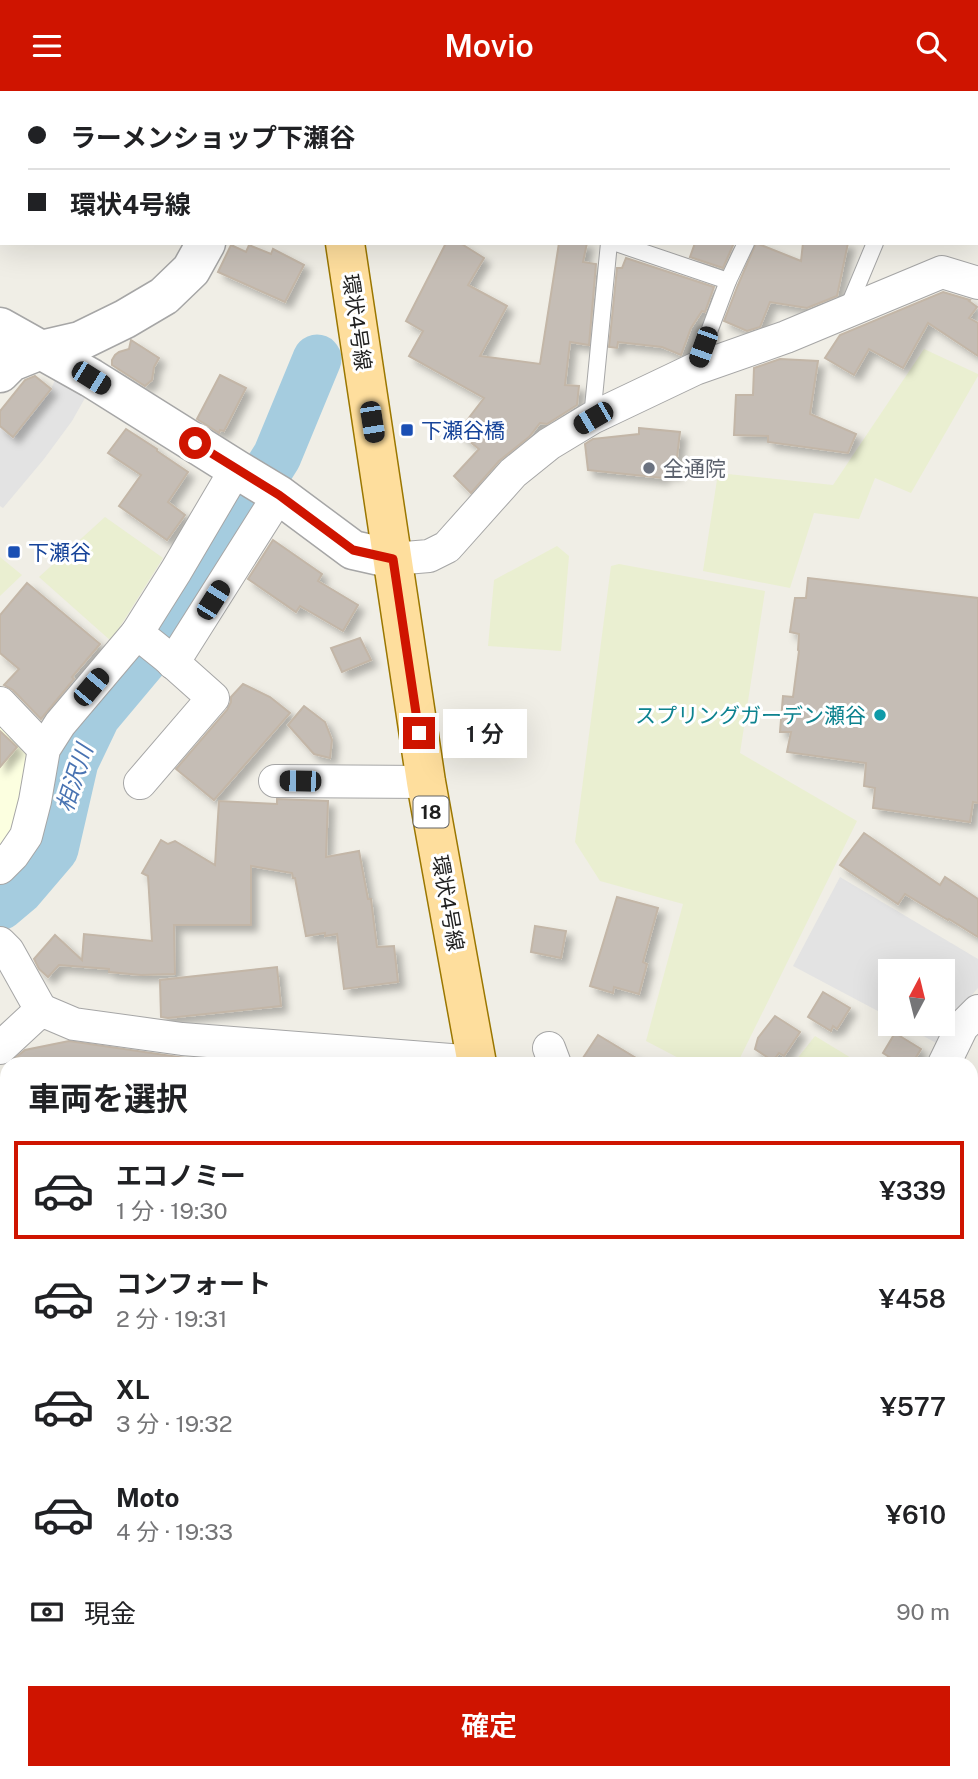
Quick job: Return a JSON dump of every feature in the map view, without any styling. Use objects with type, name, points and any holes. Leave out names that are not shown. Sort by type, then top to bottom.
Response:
[{"type":"main road","name":"環状4号線","points":[[346,246],[426,782],[476,1057]]},
{"type":"street","points":[[0,373],[11,362],[80,341],[164,296],[191,270],[205,245]]},
{"type":"street","points":[[0,327],[91,378],[258,482],[353,550],[393,559],[429,556],[447,547],[513,473],[549,444],[593,418],[695,369],[786,337],[942,272],[978,283]]},
{"type":"street","points":[[0,868],[26,836],[44,749],[60,724],[156,648],[258,482]]},
{"type":"street","points":[[156,648],[176,571],[258,482]]},
{"type":"street","points":[[140,783],[213,698],[156,648]]},
{"type":"street","points":[[0,703],[44,749]]},
{"type":"street","points":[[275,781],[426,782]]},
{"type":"street","points":[[0,943],[8,951],[41,1010],[74,1024],[182,1039],[403,1057]]},
{"type":"street","points":[[0,1048],[41,1010]]},
{"type":"street","points":[[947,1057],[962,1027],[978,1011]]},
{"type":"lane","points":[[593,418],[608,245]]},
{"type":"lane","points":[[622,245],[728,281]]},
{"type":"lane","points":[[695,369],[728,281],[745,245]]},
{"type":"lane","points":[[846,312],[873,245]]},
{"type":"shaded area","points":[[924,349],[978,376],[911,493],[875,478],[859,519],[814,513],[790,588],[703,571],[718,473],[833,485]]},
{"type":"shaded area","points":[[55,380],[85,398],[44,459],[3,508],[0,506],[0,426],[13,437],[51,389]]},
{"type":"shaded area","points":[[105,517],[163,558],[111,641],[39,577]]},
{"type":"shaded area","points":[[557,546],[569,556],[561,651],[488,646],[494,580]]},
{"type":"shaded area","points":[[0,557],[22,575],[0,596]]},
{"type":"shaded area","points":[[619,564],[765,591],[740,753],[857,821],[740,1057],[677,1057],[646,1041],[683,904],[600,881],[575,842],[611,566]]},
{"type":"shaded area","points":[[0,723],[30,757],[12,837],[0,850]]},
{"type":"shaded area","points":[[840,877],[978,959],[978,988],[968,999],[956,1021],[956,959],[878,959],[878,1011],[793,966]]},
{"type":"shaded area","points":[[815,1036],[850,1057],[798,1057]]},
{"type":"shaded area","points":[[923,1036],[948,1036],[942,1046]]},
{"type":"building","points":[[231,245],[246,252],[249,245],[271,254],[273,249],[304,265],[285,302],[218,272]]},
{"type":"building","points":[[445,245],[463,245],[484,258],[468,285],[507,306],[480,356],[540,364],[559,245],[587,245],[583,262],[596,264],[589,345],[570,342],[565,385],[579,386],[577,405],[547,424],[540,423],[529,437],[499,461],[471,493],[454,476],[479,449],[458,432],[484,398],[409,356],[423,331],[406,321]]},
{"type":"building","points":[[694,245],[733,245],[723,268],[690,257]]},
{"type":"building","points":[[755,245],[801,261],[803,245],[848,245],[837,296],[807,308],[770,302],[760,327],[747,331],[724,321]]},
{"type":"building","points":[[626,258],[714,287],[705,312],[702,311],[691,328],[681,355],[662,347],[618,342],[617,348],[609,347],[617,268],[622,268]]},
{"type":"building","points":[[943,292],[970,300],[977,307],[969,318],[978,323],[978,356],[928,323],[903,368],[869,349],[854,375],[825,358],[840,335]]},
{"type":"building","points":[[131,340],[159,358],[152,380],[145,386],[112,365],[115,355],[129,349]]},
{"type":"building","points":[[780,359],[818,361],[810,414],[856,434],[848,453],[768,442],[768,436],[734,435],[736,395],[753,395],[754,368]]},
{"type":"building","points":[[220,375],[246,388],[224,431],[220,430],[219,433],[197,419]]},
{"type":"building","points":[[35,376],[51,389],[13,437],[0,426],[0,411],[25,380]]},
{"type":"building","points":[[639,428],[680,432],[675,474],[664,472],[663,478],[588,470],[585,444],[593,439],[639,434]]},
{"type":"building","points":[[126,429],[188,472],[168,502],[185,515],[167,540],[119,506],[141,475],[108,453]]},
{"type":"building","points":[[273,540],[322,574],[318,581],[358,605],[343,631],[300,606],[296,612],[248,579]]},
{"type":"building","name":"スプリングガーデン瀬谷","points":[[808,578],[978,598],[978,803],[973,802],[970,822],[873,808],[875,788],[864,786],[866,763],[787,752],[791,732],[780,732],[783,696],[793,697],[799,651],[799,634],[790,632],[795,598],[806,598]]},
{"type":"building","points":[[27,583],[100,644],[41,719],[13,690],[4,685],[19,669],[0,653],[0,615]]},
{"type":"building","points":[[360,638],[371,660],[342,672],[331,648]]},
{"type":"building","points":[[243,684],[270,697],[290,713],[214,800],[176,769],[227,710],[231,697]]},
{"type":"building","points":[[304,706],[325,722],[332,740],[330,758],[314,754],[288,725]]},
{"type":"building","points":[[0,731],[17,747],[0,767]]},
{"type":"building","points":[[277,799],[328,801],[326,857],[359,851],[368,899],[371,899],[377,947],[394,946],[398,982],[344,989],[337,934],[306,936],[292,873],[251,866],[251,925],[174,925],[175,974],[141,975],[59,965],[48,977],[39,969],[34,959],[55,935],[82,960],[84,934],[152,941],[148,876],[142,873],[161,840],[168,844],[175,841],[215,865],[219,801],[277,804]]},
{"type":"building","points":[[864,833],[940,885],[945,877],[978,899],[978,937],[905,894],[898,904],[840,865]]},
{"type":"building","points":[[617,897],[658,908],[643,962],[647,964],[639,994],[614,987],[613,993],[590,986]]},
{"type":"building","points":[[535,926],[566,931],[561,958],[531,952]]},
{"type":"building","points":[[277,967],[281,1006],[161,1017],[160,980]]},
{"type":"building","points":[[823,992],[850,1008],[837,1029],[833,1026],[831,1031],[808,1017]]},
{"type":"building","points":[[775,1016],[800,1032],[784,1056],[779,1053],[776,1057],[767,1057],[755,1049],[758,1038]]},
{"type":"building","points":[[598,1035],[634,1057],[584,1057]]},
{"type":"building","points":[[893,1036],[900,1036],[921,1049],[916,1057],[889,1057],[883,1053]]},
{"type":"building","points":[[69,1041],[179,1057],[16,1057],[25,1050]]},
{"type":"waterway","name":"相沢川","points":[[0,906],[19,890],[54,849],[74,762],[96,716],[169,629],[277,456],[317,359]]},
{"type":"place","name":"下瀬谷橋","points":[[407,430]]},
{"type":"place","name":"全通院","points":[[649,468]]},
{"type":"place","name":"下瀬谷","points":[[14,552]]},
{"type":"place","name":"スプリングガーデン瀬谷","points":[[880,715]]},
{"type":"route","points":[[195,443],[279,495],[353,550],[393,559],[419,733]]}]
